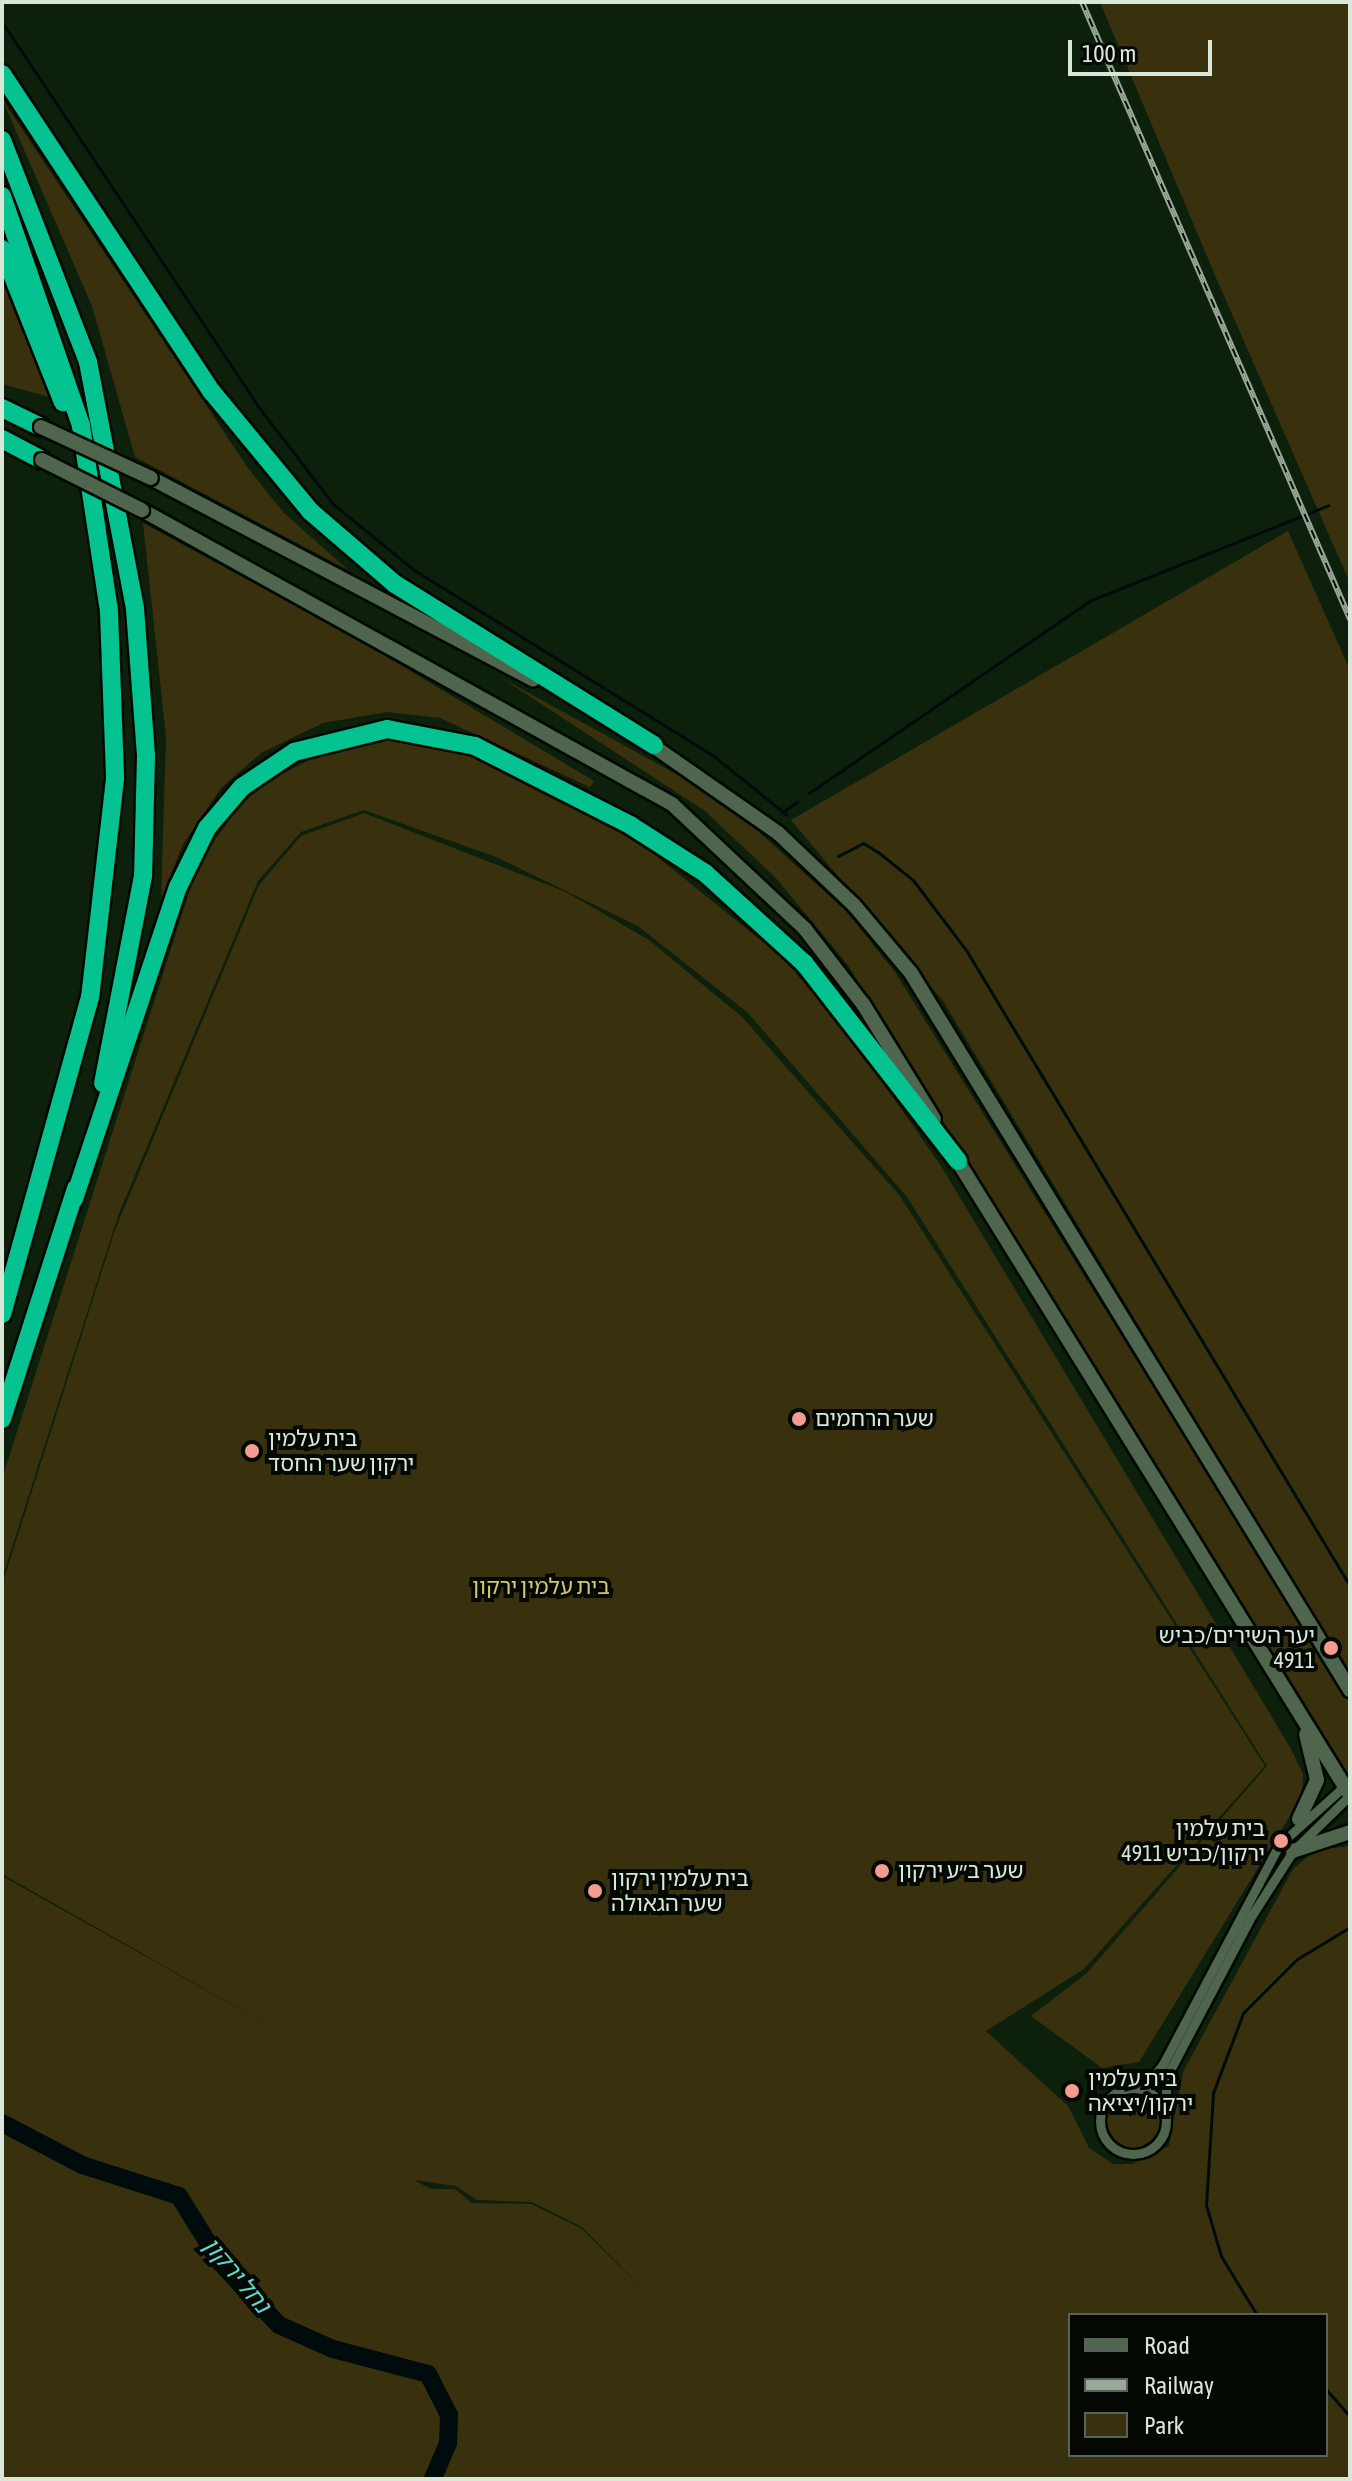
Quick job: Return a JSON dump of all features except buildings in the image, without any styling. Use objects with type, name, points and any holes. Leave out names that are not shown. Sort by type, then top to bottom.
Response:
[{"type":"highway","points":[[2,74],[212,392],[310,511],[395,584],[654,745]]},
{"type":"highway","points":[[2,140],[56,266],[100,406],[121,508],[144,693],[145,842],[136,928],[74,1199]]},
{"type":"highway","points":[[2,196],[65,369],[94,500],[113,671],[109,877],[80,1042],[2,1314]]},
{"type":"highway","points":[[2,249],[94,500]]},
{"type":"highway","points":[[2,408],[41,427]]},
{"type":"highway","points":[[2,439],[42,460]]},
{"type":"highway","points":[[2,1419],[178,887],[207,828],[242,787],[294,752],[387,729],[475,746],[630,825],[705,873],[804,963],[958,1161]]},
{"type":"main road","points":[[41,427],[151,478],[654,745],[778,833],[854,905],[911,973],[1348,1687]]},
{"type":"main road","points":[[42,460],[142,510],[685,814],[767,887],[845,978],[1293,1704],[1348,1788]]},
{"type":"main road","points":[[1293,1704],[1317,1780],[1299,1819]]},
{"type":"main road","points":[[1293,1851],[1350,1832]]},
{"type":"street","points":[[1348,1788],[1293,1851],[1168,2074],[1164,2132],[1151,2148],[1115,2149],[1101,2130],[1102,2109],[1114,2093],[1147,2084],[1163,2064],[1299,1819],[1348,1788]]},
{"type":"street","points":[[1132,2088],[1156,2097],[1164,2111]]},
{"type":"green space","points":[[1100,2],[1350,2],[1350,583],[1214,273]]},
{"type":"green space","points":[[2,99],[248,468],[283,512],[348,570],[135,457],[92,306]]},
{"type":"green space","points":[[2,274],[11,292],[53,398],[2,384]]},
{"type":"green space","points":[[143,523],[357,639],[594,781],[590,787],[440,718],[387,712],[323,723],[261,753],[221,788],[182,846],[161,900],[166,737]]},
{"type":"green space","points":[[1288,531],[1350,670],[1350,1676],[943,1001],[791,820]]},
{"type":"green space","points":[[500,677],[725,801],[846,911],[895,972],[1350,1703],[1350,1776],[1343,1778],[848,965],[775,877],[705,811]]},
{"type":"green space","points":[[403,738],[483,760],[629,834],[783,958],[851,1037],[941,1166],[1291,1749],[1303,1774],[1302,1796],[1139,2062],[1102,2068],[1031,2016],[1087,1973],[1267,1766],[907,1197],[748,1013],[638,926],[496,857],[364,810],[301,832],[258,881],[118,1216],[2,1579],[2,1479],[198,864],[239,806],[269,781],[320,754]]},
{"type":"green space","name":"בית עלמין ירקון","points":[[364,813],[566,892],[649,940],[742,1017],[900,1196],[1265,1766],[1084,1969],[986,2031],[1068,2106],[1089,2148],[1113,2164],[1132,2164],[1169,2146],[1183,2072],[1293,1869],[1316,1850],[1350,1846],[1350,2479],[2,2479],[2,1876],[286,2035],[2,1874],[2,1585],[115,1230],[259,885],[301,836]],"holes":[[[414,2180],[456,2186],[477,2200],[532,2202],[582,2227],[647,2293],[581,2228],[531,2204],[472,2203],[455,2189],[431,2189]]]},
{"type":"green space","points":[[1133,2094],[1152,2102],[1160,2121],[1152,2140],[1133,2148],[1114,2140],[1106,2121],[1114,2102]]},
{"type":"waterway","points":[[2,22],[257,405],[334,505],[414,570],[711,754],[787,815]]},
{"type":"waterway","points":[[809,793],[1089,601],[1329,505]]},
{"type":"waterway","points":[[784,811],[797,802]]},
{"type":"waterway","points":[[838,856],[863,843],[878,852],[913,880],[966,950],[1350,1586]]},
{"type":"waterway","points":[[1256,2313],[1221,2256],[1206,2205],[1213,2093],[1243,2013],[1297,1959],[1350,1927]]},
{"type":"waterway","name":"נחל ירקון","points":[[2,2123],[82,2165],[179,2196],[220,2262],[279,2325],[333,2349],[428,2374],[449,2415],[448,2443],[433,2479]]},
{"type":"waterway","points":[[1328,2391],[1350,2417]]},
{"type":"railway","points":[[1082,2],[1350,619]]},
{"type":"place","name":"שער הרחמים","points":[[799,1419]]},
{"type":"place","name":"בית עלמין ירקון שער החסד","points":[[252,1451]]},
{"type":"place","name":"יער השירים/כביש 4911","points":[[1331,1648]]},
{"type":"place","name":"בית עלמין ירקון/כביש 4911","points":[[1281,1841]]},
{"type":"place","name":"שער ב״ע ירקון","points":[[882,1871]]},
{"type":"place","name":"בית עלמין ירקון שער הגאולה","points":[[595,1891]]},
{"type":"place","name":"בית עלמין ירקון/יציאה","points":[[1072,2091]]}]
